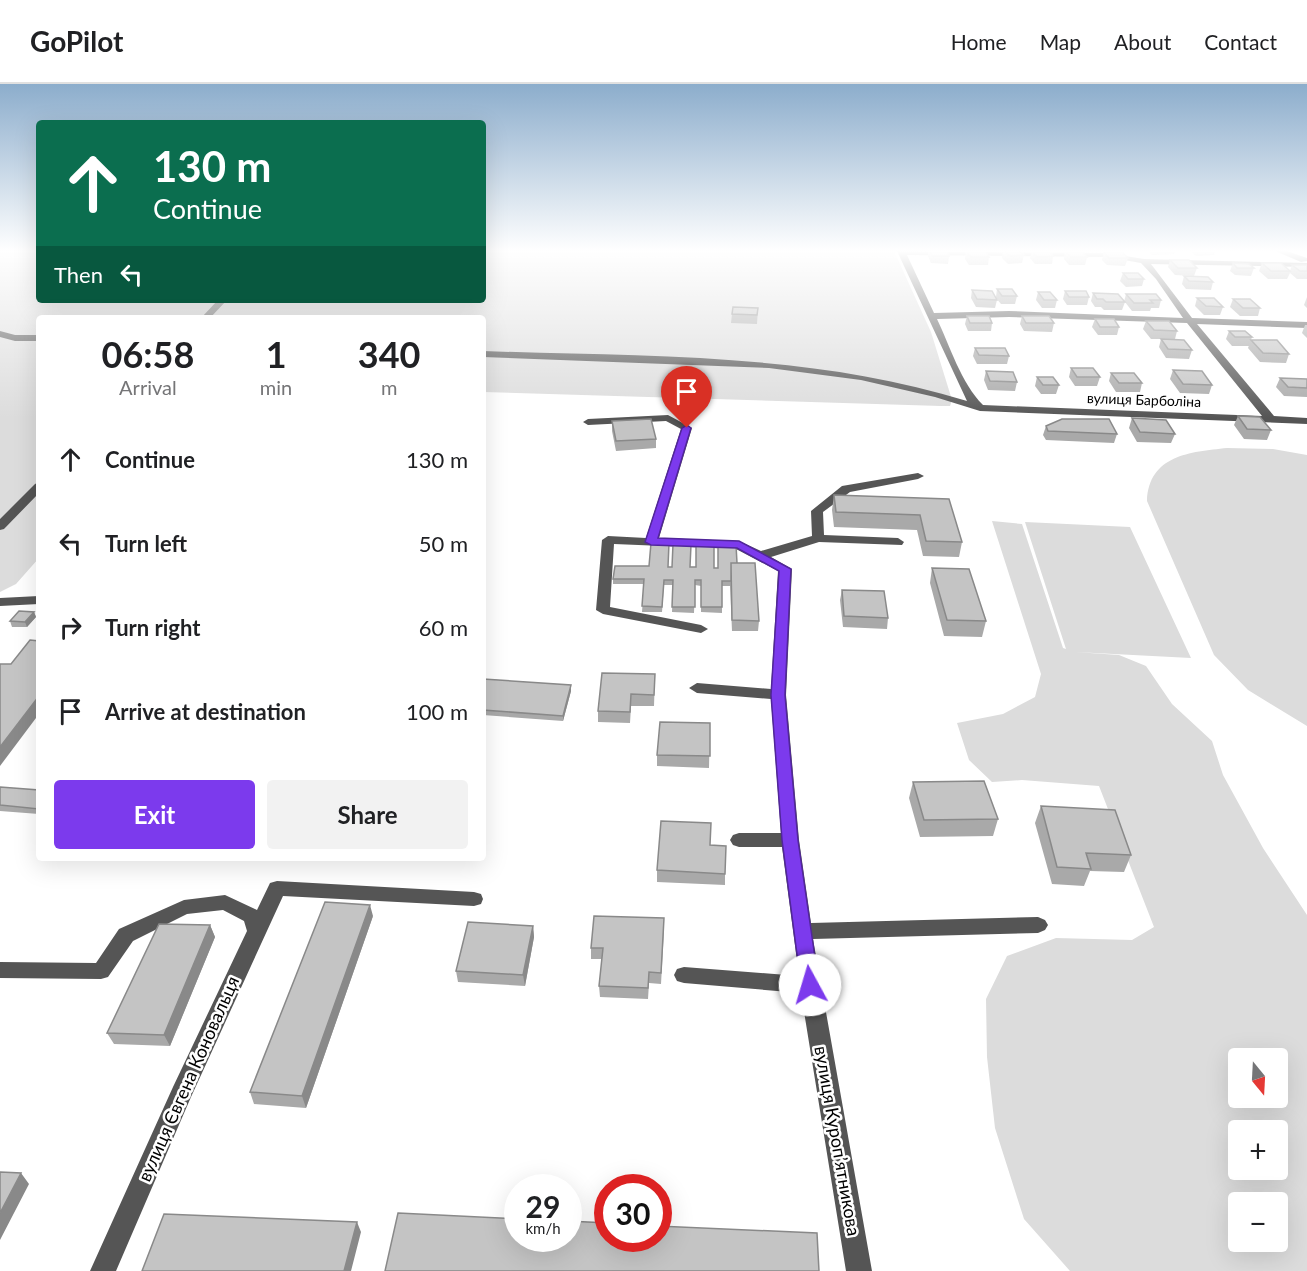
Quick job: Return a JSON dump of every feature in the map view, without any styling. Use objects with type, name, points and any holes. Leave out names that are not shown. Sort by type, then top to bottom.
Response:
[{"type":"street","points":[[928,306],[962,382],[971,399],[980,408]]},
{"type":"street","points":[[1180,306],[1271,420]]},
{"type":"street","points":[[933,316],[1009,314],[1307,325]]},
{"type":"street","points":[[0,334],[15,338],[36,338]]},
{"type":"street","name":"вулиця Барболіна","points":[[486,354],[769,365],[861,377],[980,408],[1307,421]]},
{"type":"street","points":[[588,422],[668,418],[687,428],[651,542]]},
{"type":"street","points":[[818,538],[817,511],[846,489],[918,476]]},
{"type":"street","points":[[0,526],[36,489]]},
{"type":"street","points":[[701,629],[603,610],[608,540],[739,545],[760,556],[818,538],[898,542]]},
{"type":"street","name":"вулиця Куропʼятникова","points":[[760,556],[785,569],[778,695],[790,840],[810,985],[859,1271]]},
{"type":"street","points":[[0,602],[36,600]]},
{"type":"street","points":[[697,688],[778,695]]},
{"type":"street","points":[[739,840],[790,840]]},
{"type":"street","name":"вулиця Євгена Коновальця","points":[[103,1271],[277,888],[474,899]]},
{"type":"street","points":[[0,970],[101,971],[126,935],[184,907],[225,902],[252,916],[256,930]]},
{"type":"street","points":[[804,931],[1038,925]]},
{"type":"street","points":[[684,975],[810,985]]},
{"type":"shaded area","points":[[0,306],[919,306],[931,332],[952,400],[950,406],[941,406],[486,392],[486,315],[36,315],[36,561],[16,584],[0,592]]},
{"type":"shaded area","points":[[1227,448],[1273,449],[1307,455],[1307,726],[1248,690],[1214,655],[1147,501],[1149,486],[1163,465],[1186,454]]},
{"type":"shaded area","points":[[992,521],[1022,524],[1063,648],[1066,649],[1025,522],[1130,527],[1191,658],[1075,652],[1119,655],[1146,666],[1172,704],[1212,741],[1223,775],[1263,848],[1307,915],[1307,1271],[1070,1271],[1024,1219],[995,1128],[987,1057],[986,999],[1007,956],[1056,938],[1132,940],[1154,927],[1099,786],[1022,780],[992,782],[969,760],[957,723],[1003,714],[1035,697],[1041,674]]},
{"type":"building","points":[[1241,306],[1260,308],[1243,308]]},
{"type":"building","points":[[733,307],[758,308],[757,315],[732,314]]},
{"type":"building","points":[[967,316],[989,316],[992,323],[970,323]]},
{"type":"building","points":[[1022,316],[1049,316],[1054,323],[1026,323]]},
{"type":"building","points":[[1095,319],[1114,319],[1119,327],[1100,327]]},
{"type":"building","points":[[1146,321],[1169,321],[1177,331],[1154,330]]},
{"type":"building","points":[[1229,331],[1245,331],[1252,337],[1235,337]]},
{"type":"building","points":[[1161,339],[1184,340],[1192,350],[1168,349]]},
{"type":"building","points":[[1251,340],[1277,340],[1289,354],[1263,353]]},
{"type":"building","points":[[975,348],[1005,348],[1009,356],[979,355]]},
{"type":"building","points":[[1071,368],[1093,368],[1100,377],[1077,377]]},
{"type":"building","points":[[1173,370],[1202,371],[1212,385],[1183,384]]},
{"type":"building","points":[[986,371],[1013,372],[1017,382],[990,381]]},
{"type":"building","points":[[1111,373],[1134,373],[1142,383],[1119,383]]},
{"type":"building","points":[[1037,377],[1053,377],[1059,385],[1043,385]]},
{"type":"building","points":[[1280,378],[1307,379],[1307,388],[1288,387]]},
{"type":"building","points":[[1238,416],[1260,417],[1271,430],[1247,429]]},
{"type":"building","points":[[1132,418],[1166,420],[1175,434],[1140,432]]},
{"type":"building","points":[[651,419],[656,439],[616,441],[612,421]]},
{"type":"building","points":[[1062,419],[1109,419],[1117,434],[1048,431],[1046,426]]},
{"type":"building","points":[[834,495],[949,499],[962,542],[926,541],[920,515],[836,512]]},
{"type":"building","points":[[651,543],[669,543],[668,567],[672,567],[673,544],[691,545],[690,567],[696,567],[696,545],[714,545],[714,568],[718,568],[718,544],[736,545],[737,563],[731,563],[731,581],[722,581],[722,607],[701,607],[701,580],[695,580],[695,607],[672,607],[673,580],[664,580],[662,607],[642,606],[644,579],[613,579],[615,566],[649,566]]},
{"type":"building","points":[[731,563],[755,563],[759,621],[732,620]]},
{"type":"building","points":[[932,568],[969,569],[986,621],[947,620]]},
{"type":"building","points":[[842,590],[884,591],[888,618],[844,616]]},
{"type":"building","points":[[19,611],[34,612],[25,622],[10,621]]},
{"type":"building","points":[[30,640],[36,641],[36,700],[0,747],[0,664],[11,664]]},
{"type":"building","points":[[602,673],[655,674],[654,695],[631,694],[630,712],[598,711]]},
{"type":"building","points":[[486,679],[571,685],[563,716],[486,710]]},
{"type":"building","points":[[660,722],[710,723],[710,756],[657,755]]},
{"type":"building","points":[[984,781],[998,819],[924,820],[913,782]]},
{"type":"building","points":[[0,787],[36,790],[36,809],[0,805]]},
{"type":"building","points":[[1041,806],[1115,810],[1131,855],[1086,853],[1091,869],[1057,867]]},
{"type":"building","points":[[661,821],[711,823],[710,845],[726,846],[725,874],[657,870]]},
{"type":"building","points":[[325,902],[370,905],[302,1096],[250,1092]]},
{"type":"building","points":[[594,916],[664,918],[661,973],[649,972],[648,988],[599,986],[603,948],[591,948]]},
{"type":"building","points":[[468,922],[533,926],[523,975],[456,971]]},
{"type":"building","points":[[159,924],[210,925],[164,1035],[107,1033]]},
{"type":"building","points":[[0,1172],[21,1173],[0,1213]]},
{"type":"building","points":[[398,1213],[504,1218],[504,1252],[582,1252],[582,1222],[594,1222],[594,1252],[672,1252],[672,1227],[817,1233],[819,1271],[385,1271]]},
{"type":"building","points":[[164,1214],[357,1222],[344,1271],[142,1271]]},
{"type":"route","points":[[687,428],[651,542],[739,545],[785,569],[778,695],[790,840],[810,985]]}]
